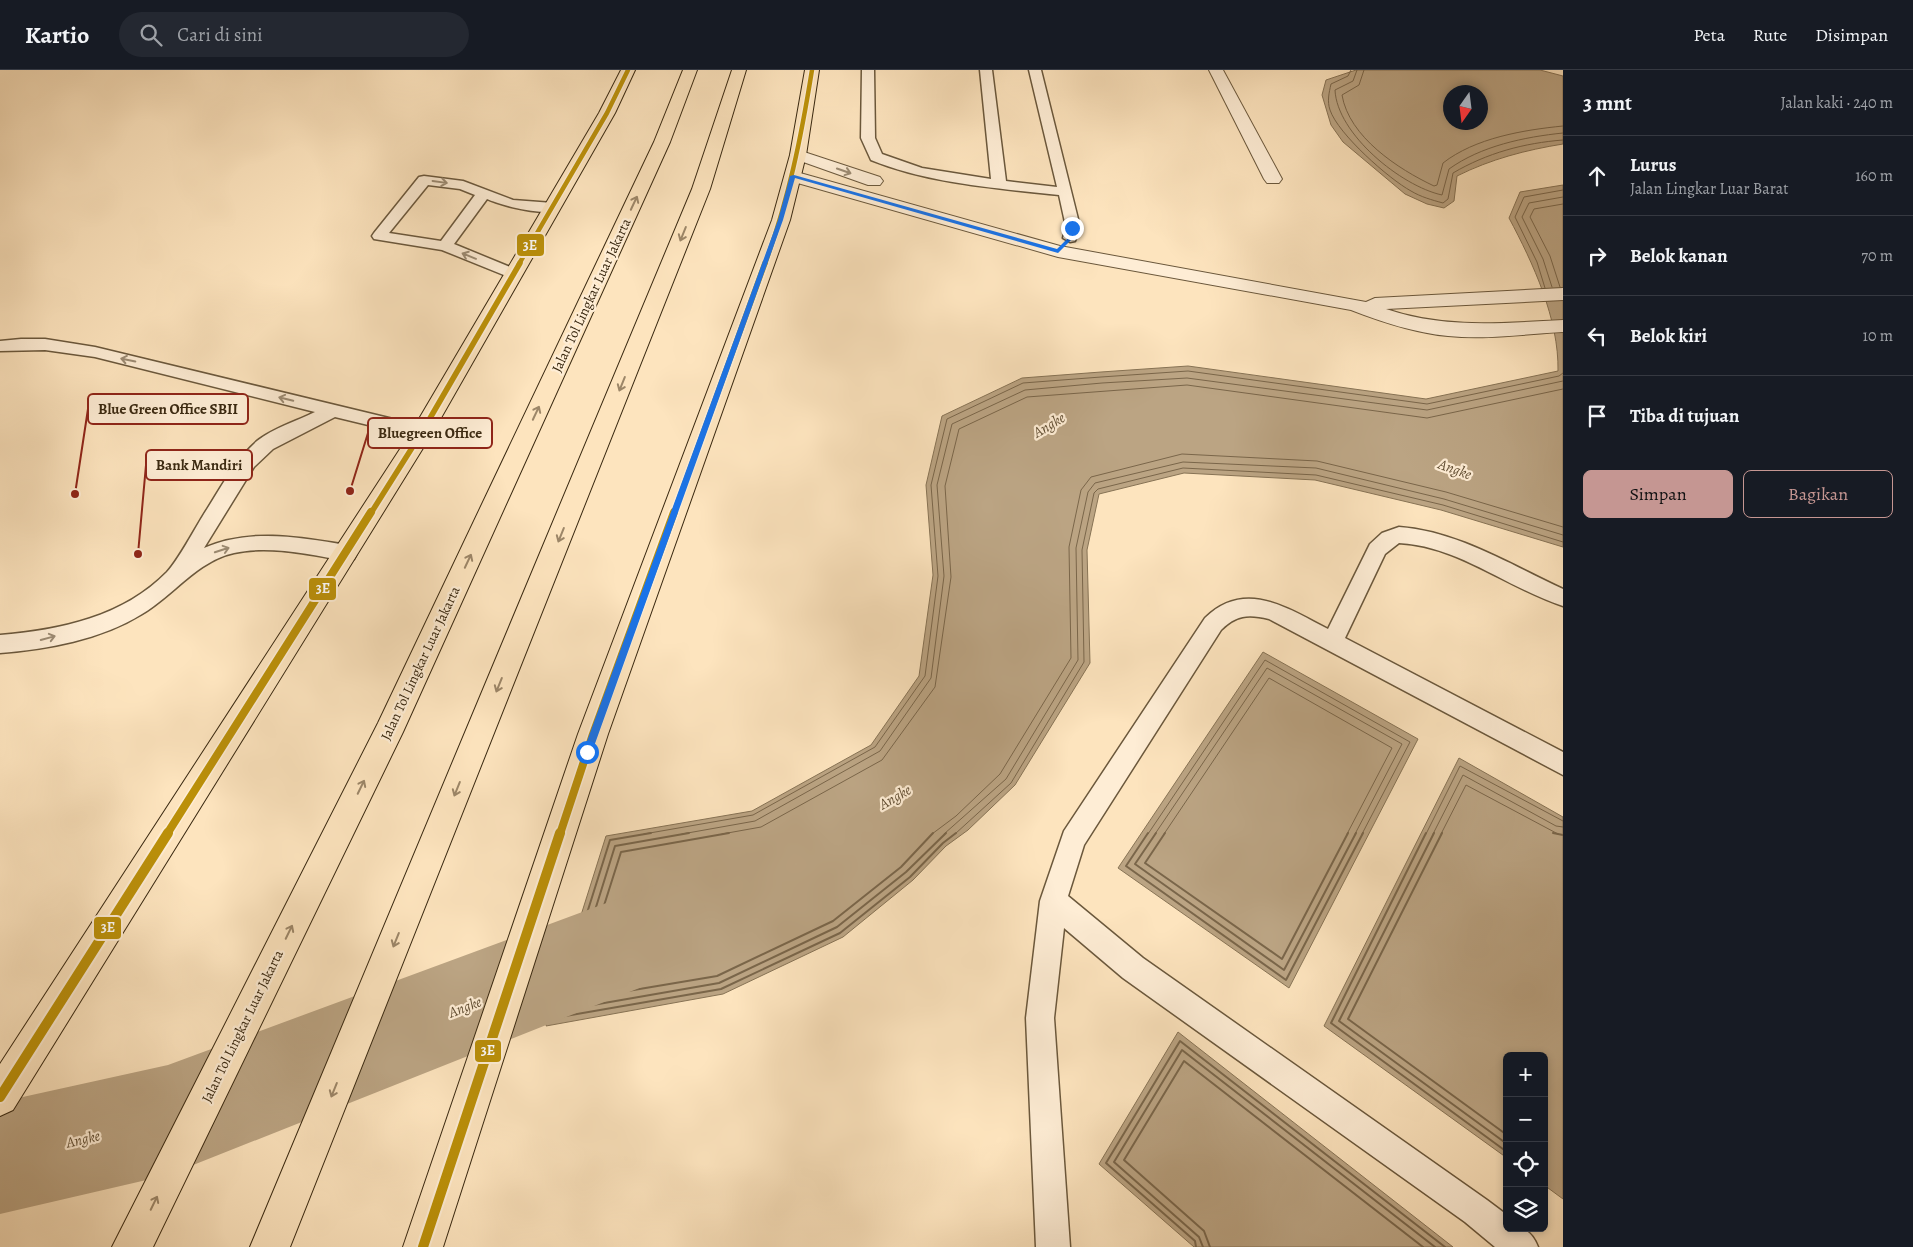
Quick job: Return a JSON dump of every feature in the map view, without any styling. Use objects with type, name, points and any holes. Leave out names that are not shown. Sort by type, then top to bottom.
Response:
[{"type":"main road","points":[[0,1097],[144,874],[422,432],[607,113],[628,70]]},
{"type":"main road","name":"Jalan Tol Lingkar Luar Jakarta","points":[[132,1247],[388,732],[662,142],[690,70]]},
{"type":"main road","points":[[701,188],[739,70]]},
{"type":"main road","points":[[426,1238],[587,752],[781,220],[795,166],[812,70]]},
{"type":"main road","points":[[270,1247],[701,188],[753,78]]},
{"type":"street","points":[[1216,70],[1273,179]]},
{"type":"street","points":[[795,166],[1064,245],[1103,260],[1356,305],[1408,322],[1435,328],[1467,330],[1563,326]]},
{"type":"street","points":[[1356,305],[1428,303],[1563,294]]},
{"type":"lane","points":[[868,70],[868,138],[876,156],[901,168],[947,177],[1065,192]]},
{"type":"lane","points":[[986,70],[999,184]]},
{"type":"lane","points":[[1035,70],[1072,228],[1064,245]]},
{"type":"lane","points":[[514,274],[445,246],[379,236],[424,180],[463,185],[512,204],[553,207]]},
{"type":"lane","points":[[445,246],[484,193]]},
{"type":"lane","points":[[0,346],[13,344],[58,346],[128,360],[422,432]]},
{"type":"lane","points":[[176,576],[247,462],[266,444],[333,410]]},
{"type":"lane","points":[[1333,642],[1377,548],[1388,538],[1398,535],[1415,536],[1439,542],[1563,598]]},
{"type":"lane","points":[[0,644],[30,642],[105,623],[134,608],[176,576],[219,550],[249,544],[304,546],[347,553]]},
{"type":"lane","points":[[1053,1247],[1040,1018],[1054,901],[1073,840],[1213,624],[1224,612],[1234,608],[1254,606],[1275,612],[1563,764]]},
{"type":"lane","points":[[1054,901],[1133,968],[1476,1211],[1521,1247]]},
{"type":"water","points":[[1356,70],[1540,70],[1563,76],[1563,144],[1509,156],[1457,176],[1454,201],[1444,208],[1427,204],[1405,194],[1343,142],[1331,125],[1322,95],[1326,80]]},
{"type":"water","points":[[1563,185],[1563,547],[1441,510],[1315,480],[1184,473],[1099,494],[1087,550],[1090,663],[1015,785],[968,830],[946,846],[913,880],[843,937],[723,994],[546,1026],[606,836],[752,811],[871,745],[919,676],[933,575],[926,485],[942,416],[1022,378],[1101,372],[1188,366],[1426,399],[1558,371],[1554,331],[1543,292],[1509,218],[1520,192]]},
{"type":"water","points":[[1263,652],[1418,739],[1289,988],[1118,868]]},
{"type":"water","points":[[1459,758],[1563,817],[1563,1199],[1548,1188],[1548,1052],[1503,1052],[1503,1155],[1324,1026]]},
{"type":"water","points":[[1178,1032],[1453,1247],[1194,1247],[1099,1164]]},
{"type":"waterway","name":"Angke","points":[[0,1158],[168,1120],[666,930]]},
{"type":"transit line","name":"3E","points":[[0,1097],[422,432],[607,113],[628,70]]},
{"type":"transit line","name":"3E","points":[[423,1247],[593,734],[781,220],[798,155],[812,70]]},
{"type":"place","name":"Bluegreen Office","points":[[350,491]]},
{"type":"place","name":"Blue Green Office SBII","points":[[75,494]]},
{"type":"place","name":"Bank Mandiri","points":[[138,554]]},
{"type":"route","points":[[587,752],[612,679],[781,220],[793,176],[1058,251],[1070,238],[1072,228]]}]
